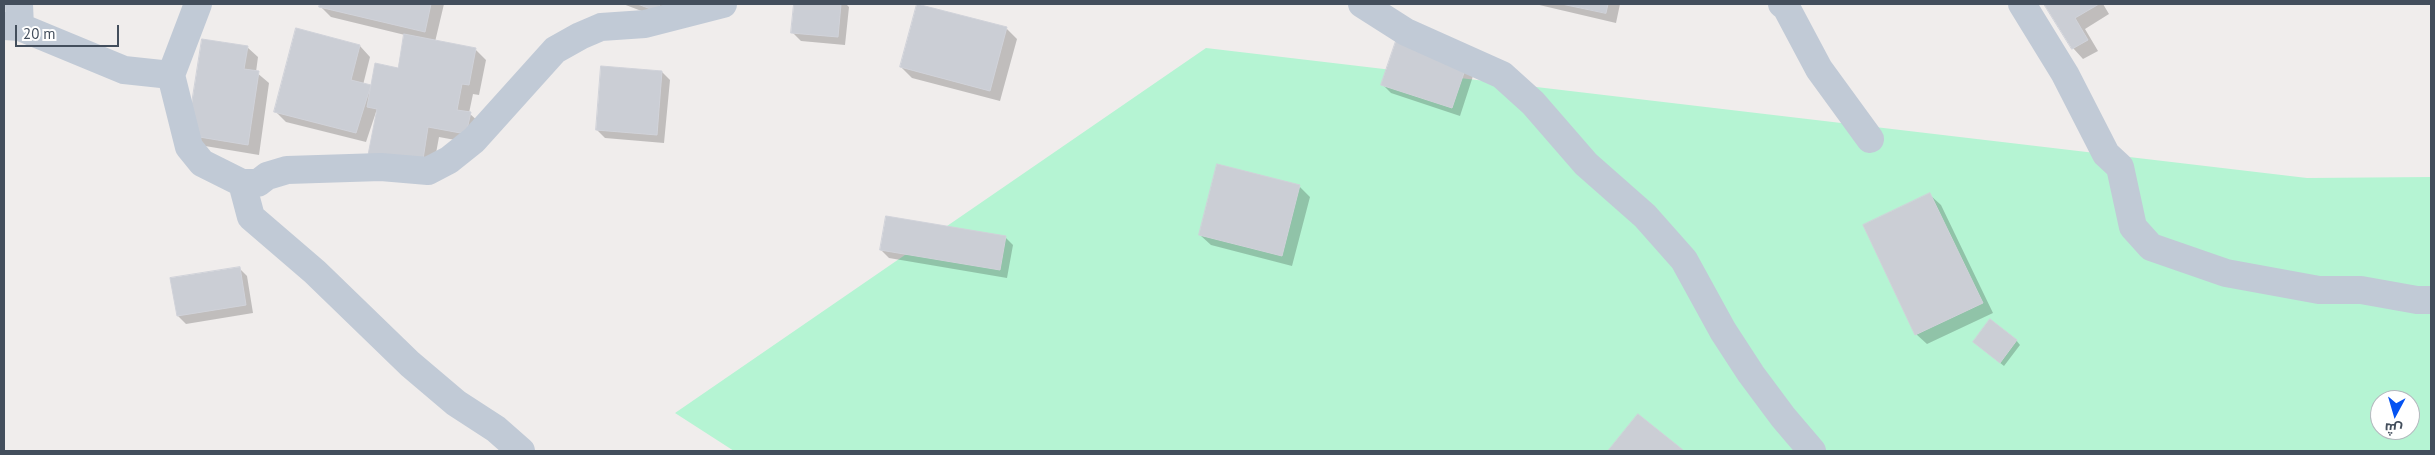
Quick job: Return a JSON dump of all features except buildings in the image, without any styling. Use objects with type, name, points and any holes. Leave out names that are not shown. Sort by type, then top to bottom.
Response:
[{"type":"street","points":[[198,4],[171,75],[189,147],[202,163],[242,183],[258,184],[267,176],[287,170],[381,167],[428,171],[449,160],[474,140],[555,50],[601,27],[645,24],[723,4]]},
{"type":"street","points":[[1362,4],[1406,32],[1502,75],[1533,103],[1586,164],[1645,216],[1684,260],[1751,374],[1783,417],[1812,451]]},
{"type":"street","points":[[1782,4],[1786,7],[1819,69],[1870,140]]},
{"type":"street","points":[[2022,4],[2065,74],[2106,154],[2120,167],[2133,226],[2151,247],[2226,273],[2319,290],[2361,290],[2431,300]]},
{"type":"street","points":[[14,19],[124,70],[171,75]]},
{"type":"street","points":[[242,183],[251,217],[315,272],[410,364],[456,404],[496,429],[521,451]]},
{"type":"green space","points":[[1206,48],[2307,178],[2431,177],[2431,451],[734,451],[675,413]]}]
